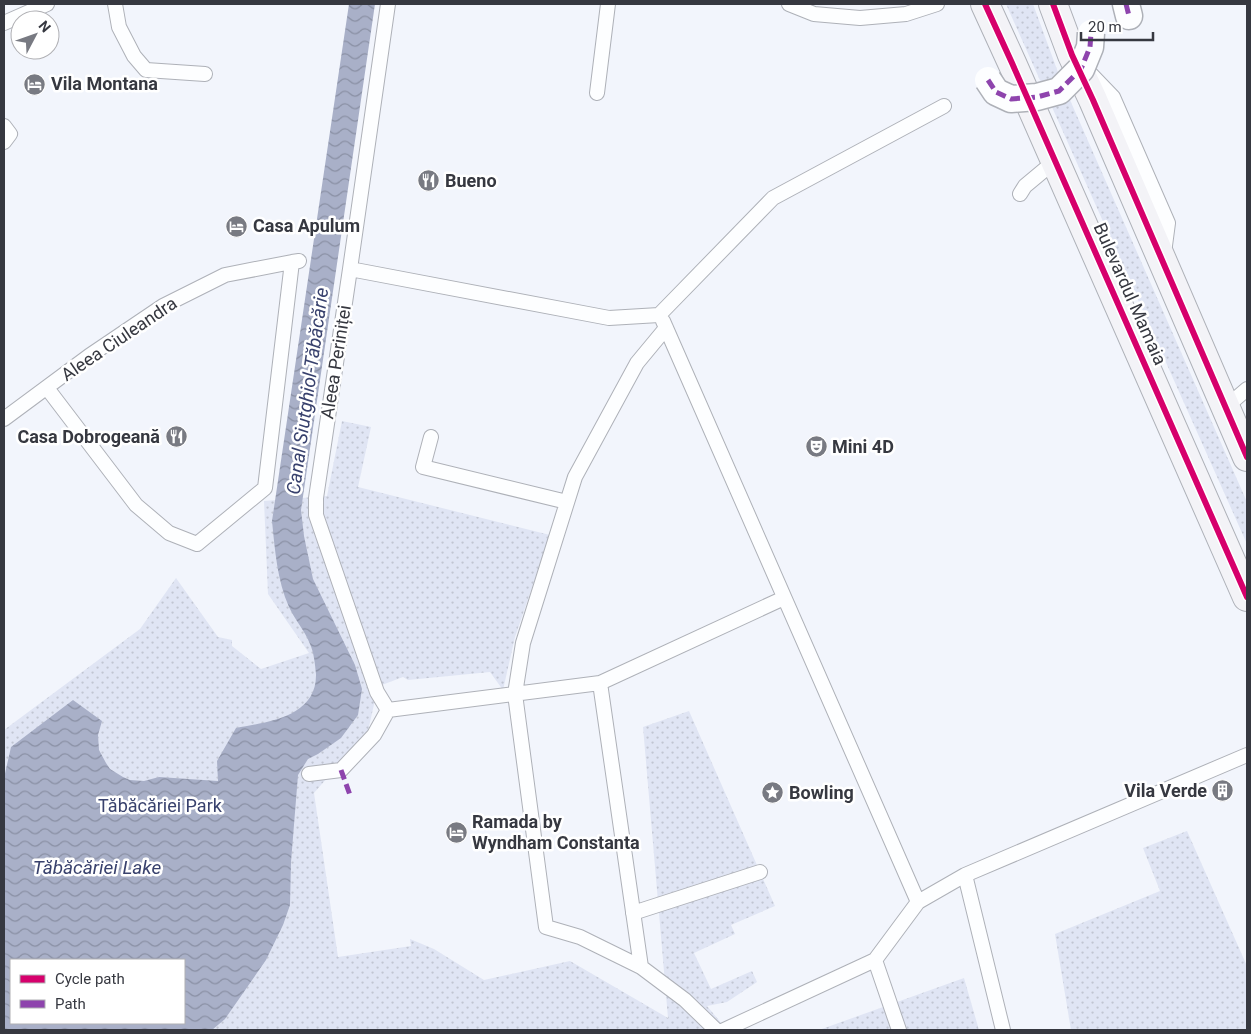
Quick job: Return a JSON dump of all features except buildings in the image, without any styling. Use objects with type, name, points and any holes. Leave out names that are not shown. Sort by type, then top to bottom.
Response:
[{"type":"main road","name":"Bulevardul Mamaia","points":[[985,4],[1247,597]]},
{"type":"main road","points":[[1053,4],[1072,55],[1247,457]]},
{"type":"street","points":[[988,80],[996,92],[1011,99],[1037,97],[1059,91],[1081,69],[1090,47],[1091,33]]},
{"type":"lane","points":[[4,23],[47,4]]},
{"type":"lane","points":[[115,4],[119,27],[134,56],[146,70],[205,74]]},
{"type":"lane","name":"Aleea Periniței","points":[[388,4],[316,498],[316,515],[377,692],[388,710]]},
{"type":"lane","points":[[597,94],[608,4]]},
{"type":"lane","points":[[790,4],[814,14],[860,18],[906,14],[936,4]]},
{"type":"lane","points":[[350,269],[609,318],[659,314],[773,198],[944,106]]},
{"type":"lane","points":[[4,126],[10,134],[4,142]]},
{"type":"lane","points":[[1020,194],[1025,186],[1055,161]]},
{"type":"lane","name":"Aleea Ciuleandra","points":[[4,419],[89,356],[163,306],[225,275],[296,262],[265,488],[197,544],[169,533],[136,505],[47,388]]},
{"type":"lane","points":[[659,314],[918,902]]},
{"type":"lane","points":[[666,328],[636,363],[575,477],[524,643],[515,694],[546,927],[580,937],[641,967],[685,1000],[716,1030]]},
{"type":"lane","points":[[1226,406],[1247,389]]},
{"type":"lane","points":[[431,437],[423,467],[567,502]]},
{"type":"lane","points":[[309,774],[341,770],[374,735],[388,710],[600,683],[784,598]]},
{"type":"lane","points":[[600,683],[641,967]]},
{"type":"lane","points":[[724,1030],[875,960],[918,902],[965,875],[1247,755]]},
{"type":"lane","points":[[633,913],[760,872]]},
{"type":"lane","points":[[965,875],[1003,1030]]},
{"type":"lane","points":[[875,960],[899,1030]]},
{"type":"green space","points":[[1006,4],[1033,4],[1059,75],[1247,502],[1247,544]]},
{"type":"green space","name":"Tăbăcăriei Park","points":[[342,421],[371,427],[358,487],[550,535],[515,637],[503,690],[490,672],[408,680],[403,677],[374,688],[375,700],[368,731],[314,793],[338,957],[411,946],[410,939],[434,949],[484,980],[570,961],[668,1018],[643,727],[689,711],[775,906],[731,925],[735,934],[694,953],[711,989],[752,971],[757,982],[727,1002],[707,1006],[727,1030],[4,1030],[4,730],[140,629],[176,578],[218,637],[232,640],[232,646],[261,669],[309,653],[268,594],[264,501],[327,496]]},
{"type":"green space","points":[[1187,831],[1247,966],[1247,1030],[1071,1030],[1055,934],[1160,891],[1143,848]]},
{"type":"green space","points":[[964,978],[979,1030],[819,1030]]},
{"type":"water","name":"Tăbăcăriei Lake","points":[[349,4],[375,4],[301,510],[313,579],[355,665],[362,689],[358,715],[341,738],[308,759],[298,775],[291,862],[290,905],[283,925],[266,960],[225,1019],[212,1030],[4,1030],[4,778],[11,747],[73,700],[102,721],[98,735],[99,750],[110,769],[123,777],[130,780],[144,781],[159,777],[218,781],[217,761],[236,728],[276,720],[288,715],[300,708],[308,700],[314,688],[316,674],[312,651],[308,639],[291,612],[277,565],[272,521]]},
{"type":"marked path","points":[[1126,4],[1129,16]]},
{"type":"marked path","points":[[988,80],[996,92],[1011,99],[1037,97],[1059,91],[1081,69],[1090,47],[1091,33]]},
{"type":"marked path","points":[[341,770],[350,795]]},
{"type":"cycle path","points":[[985,4],[1247,597]]},
{"type":"cycle path","points":[[1053,4],[1072,55],[1247,457]]},
{"type":"place","name":"Vila Montana","points":[[35,84]]},
{"type":"place","name":"Bueno","points":[[429,181]]},
{"type":"place","name":"Casa Apulum","points":[[237,226]]},
{"type":"place","name":"Casa Dobrogeană","points":[[176,437]]},
{"type":"place","name":"Mini 4D","points":[[816,447]]},
{"type":"place","name":"Vila Verde","points":[[1223,791]]},
{"type":"place","name":"Bowling","points":[[773,793]]},
{"type":"place","name":"Ramada by Wyndham Constanta","points":[[456,832]]},
{"type":"water label","name":"Canal Siutghiol-Tăbăcărie","points":[[307,391]]}]
